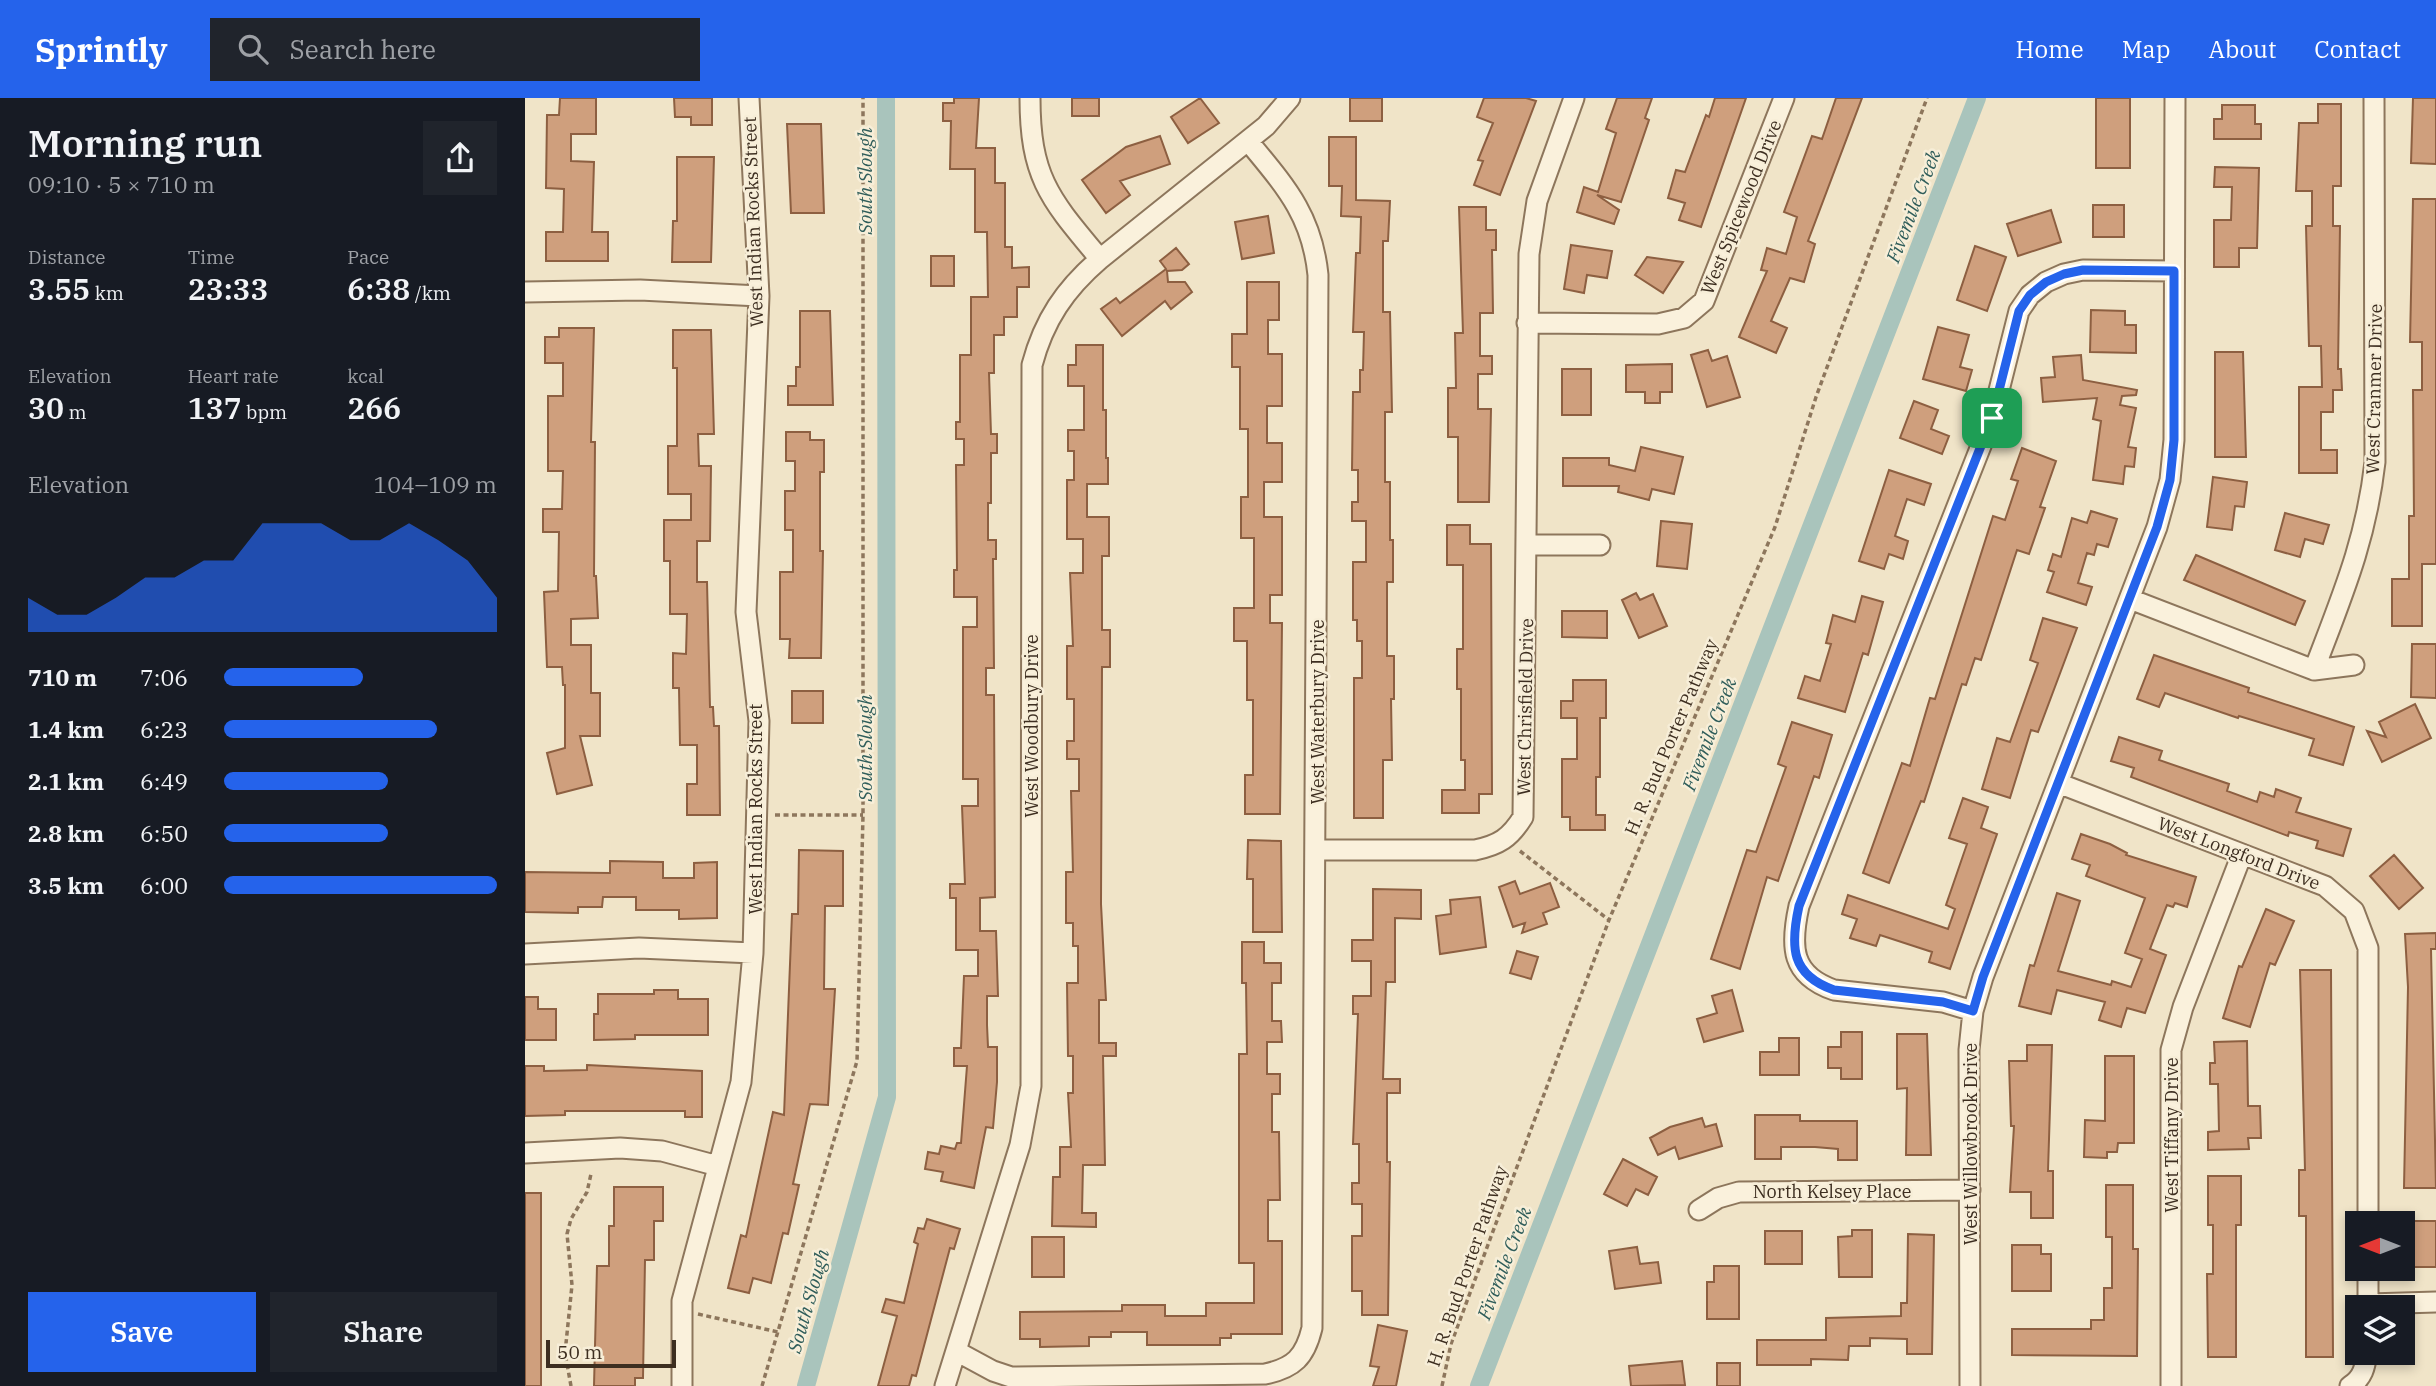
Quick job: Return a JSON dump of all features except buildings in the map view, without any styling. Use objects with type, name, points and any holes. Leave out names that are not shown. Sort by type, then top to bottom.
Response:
[{"type":"street","name":"West Indian Rocks Street","points":[[682,1386],[682,1312],[686,1281],[741,1083],[753,953],[759,721],[745,612],[759,296],[749,98]]},
{"type":"street","points":[[1030,98],[1033,150],[1038,173],[1056,206],[1100,260]]},
{"type":"street","points":[[1248,141],[1266,126],[1290,98]]},
{"type":"street","name":"West Chrisfield Drive","points":[[1316,850],[1475,850],[1495,846],[1512,835],[1523,817],[1529,254],[1533,221],[1549,163],[1574,98]]},
{"type":"street","name":"West Spicewood Drive","points":[[1527,323],[1658,324],[1684,318],[1704,301],[1784,98]]},
{"type":"street","name":"West Willowbrook Drive","points":[[1970,1386],[1969,1050],[1973,1011],[1983,977],[2157,527],[2170,480],[2174,440],[2175,98]]},
{"type":"street","name":"West Cranmer Drive","points":[[2314,670],[2357,560],[2369,511],[2375,462],[2374,98]]},
{"type":"street","name":"West Woodbury Drive","points":[[945,1386],[1020,1145],[1031,1086],[1033,365],[1049,316],[1064,293],[1100,260],[1248,141]]},
{"type":"street","name":"West Waterbury Drive","points":[[956,1351],[1011,1377],[1265,1374],[1284,1370],[1298,1361],[1313,1328],[1317,263],[1310,231],[1300,208],[1248,141]]},
{"type":"street","points":[[1973,1011],[1943,1002],[1834,990],[1818,985],[1804,974],[1798,958],[1795,936],[1799,906],[1992,418],[2019,311],[2030,295],[2046,282],[2064,274],[2083,270],[2174,271]]},
{"type":"street","points":[[525,292],[640,290],[759,296]]},
{"type":"street","points":[[1527,545],[1600,545]]},
{"type":"street","points":[[2130,598],[2314,670],[2354,665]]},
{"type":"street","name":"West Longford Drive","points":[[2058,783],[2325,886],[2354,911],[2368,948],[2368,1211]]},
{"type":"street","name":"West Tiffany Drive","points":[[2171,1386],[2171,1050],[2183,1007],[2242,854]]},
{"type":"street","points":[[525,954],[639,948],[753,953]]},
{"type":"street","points":[[525,1153],[620,1148],[662,1151],[718,1166]]},
{"type":"street","name":"North Kelsey Place","points":[[1699,1210],[1718,1199],[1739,1192],[1970,1190]]},
{"type":"street","points":[[2415,1303],[2436,1302]]},
{"type":"street","points":[[2354,1384],[2366,1365]]},
{"type":"path","points":[[762,1386],[857,1061],[863,815],[863,98]]},
{"type":"path","name":"H. R. Bud Porter Pathway","points":[[1442,1386],[1451,1344],[1609,920],[1775,527],[1816,397],[1927,98]]},
{"type":"path","points":[[773,815],[863,815]]},
{"type":"path","points":[[1520,851],[1609,920]]},
{"type":"path","points":[[571,1386],[565,1353],[572,1285],[567,1234],[591,1174]]},
{"type":"path","points":[[682,1312],[778,1332]]},
{"type":"waterway","name":"South Slough","points":[[806,1386],[887,1097],[886,98]]},
{"type":"waterway","name":"Fivemile Creek","points":[[1479,1386],[1977,98]]},
{"type":"route","points":[[2083,270],[2174,271],[2174,440],[2170,480],[2157,527],[1983,977],[1973,1011],[1943,1002],[1834,990],[1818,985],[1804,974],[1798,958],[1794,928],[1799,906],[1992,418],[2019,311],[2030,295],[2046,282],[2083,270]]}]
